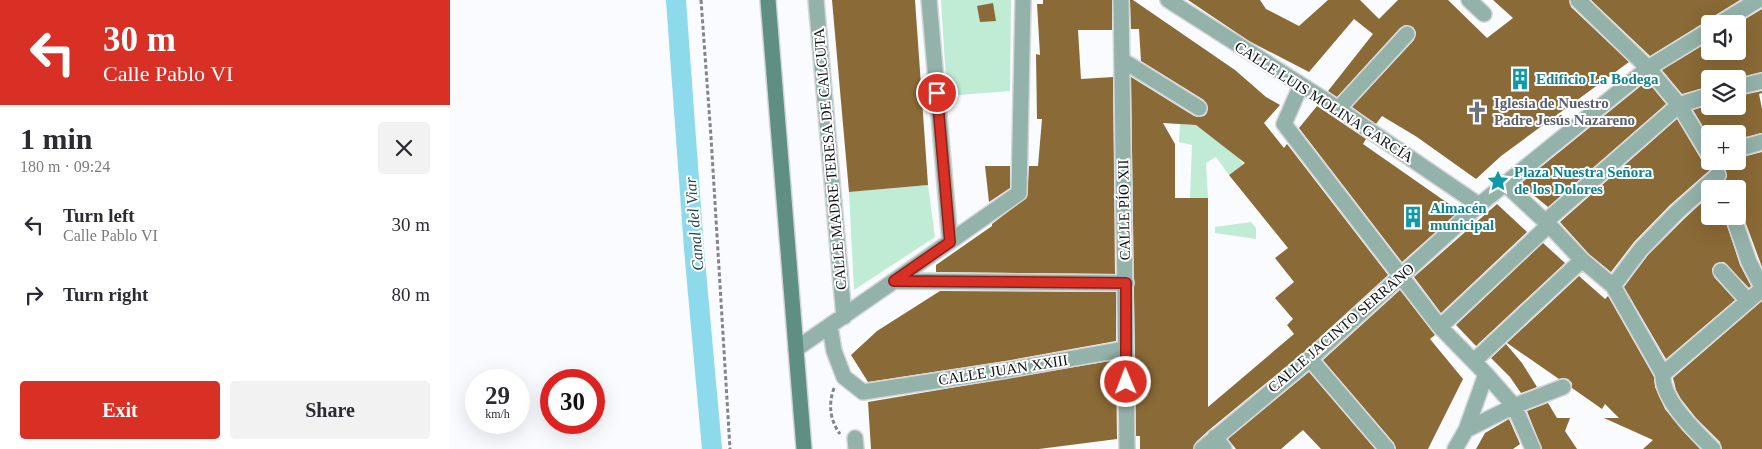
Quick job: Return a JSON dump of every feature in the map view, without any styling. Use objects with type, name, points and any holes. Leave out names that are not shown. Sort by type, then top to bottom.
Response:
[{"type":"main road","points":[[768,0],[804,449]]},
{"type":"street","name":"CALLE MADRE TERESA DE CALCUTA","points":[[816,0],[844,317]]},
{"type":"street","points":[[929,0],[950,242]]},
{"type":"street","points":[[796,349],[1019,193],[1023,0]]},
{"type":"street","name":"CALLE PÍO XII","points":[[1121,0],[1127,449]]},
{"type":"street","name":"CALLE LUIS MOLINA GARCÍA","points":[[1168,0],[1338,109],[1479,205]]},
{"type":"street","points":[[1469,0],[1484,14]]},
{"type":"street","points":[[1578,0],[1648,68],[1679,105],[1701,141]]},
{"type":"street","points":[[1734,15],[1758,0]]},
{"type":"street","points":[[1338,109],[1407,34]]},
{"type":"street","name":"CALLE JACINTO SERRANO","points":[[1202,449],[1220,443],[1479,205],[1648,68],[1701,36]]},
{"type":"street","points":[[1122,60],[1199,108]]},
{"type":"street","points":[[1746,85],[1762,80]]},
{"type":"street","points":[[1301,85],[1284,124],[1440,327],[1474,361],[1514,406],[1533,449]]},
{"type":"street","points":[[1440,327],[1547,223],[1679,105],[1701,98]]},
{"type":"street","points":[[1746,146],[1762,142]]},
{"type":"street","points":[[1612,286],[1641,249],[1677,212],[1718,175]]},
{"type":"street","points":[[1505,184],[1547,223],[1582,260],[1612,286],[1663,374],[1662,383],[1683,418],[1713,449]]},
{"type":"street","points":[[1663,374],[1762,288],[1749,262],[1736,225]]},
{"type":"street","points":[[1474,361],[1582,260]]},
{"type":"street","points":[[1721,271],[1748,301]]},
{"type":"street","points":[[894,281],[1126,283]]},
{"type":"street","points":[[830,326],[834,351],[844,377]]},
{"type":"street","name":"CALLE JUAN XXIII","points":[[844,377],[863,392],[1007,370],[1125,349]]},
{"type":"street","points":[[1310,359],[1387,449]]},
{"type":"street","points":[[1455,449],[1466,430],[1486,374]]},
{"type":"street","points":[[1466,430],[1514,406],[1563,387]]},
{"type":"path","points":[[701,0],[730,449]]},
{"type":"path","points":[[844,377],[833,389],[831,415],[840,435],[856,443]]},
{"type":"green space","points":[[941,0],[1011,0],[1010,91],[947,96]]},
{"type":"green space","points":[[1180,124],[1196,125],[1238,157],[1243,164],[1229,175],[1216,157],[1206,163],[1208,198],[1190,198],[1192,145],[1179,142]]},
{"type":"green space","points":[[928,185],[935,237],[854,290],[849,192]]},
{"type":"green space","points":[[1251,222],[1256,228],[1256,239],[1215,233],[1215,227]]},
{"type":"building","points":[[832,0],[915,0],[928,185],[849,192]]},
{"type":"building","points":[[1043,0],[1112,0],[1112,30],[1078,30],[1081,79],[1113,77],[1115,274],[936,272],[936,265],[992,226],[992,224],[1027,197],[1029,166],[1038,166],[1042,119],[1037,119],[1036,54],[1040,55],[1037,4],[1043,4]]},
{"type":"building","points":[[1130,0],[1133,0],[1235,70],[1266,97],[1280,105],[1264,123],[1284,148],[1287,144],[1388,275],[1304,352],[1209,430],[1196,442],[1193,449],[1140,449],[1140,436],[1136,436],[1131,77],[1194,116],[1204,116],[1208,108],[1204,100],[1141,61],[1139,29],[1131,29]],"holes":[[[1163,123],[1196,125],[1245,163],[1229,175],[1288,248],[1275,258],[1294,282],[1275,298],[1293,319],[1287,325],[1294,334],[1208,407],[1208,198],[1175,198],[1175,144]]]},
{"type":"building","points":[[1188,0],[1260,0],[1266,9],[1299,26],[1328,0],[1360,0],[1379,19],[1398,0],[1448,0],[1487,38],[1513,18],[1493,0],[1569,0],[1571,7],[1629,62],[1501,156],[1476,179],[1417,137],[1382,116],[1376,124],[1352,107],[1414,40],[1416,32],[1413,27],[1405,25],[1400,28],[1337,97],[1328,91],[1373,34],[1354,19],[1309,72],[1249,41]]},
{"type":"building","points":[[1591,0],[1740,0],[1716,15],[1701,15],[1701,24],[1650,56]]},
{"type":"building","points":[[993,3],[996,21],[980,22],[977,6]]},
{"type":"building","points":[[1762,9],[1762,72],[1746,76],[1746,70],[1701,70],[1701,89],[1682,94],[1662,70],[1701,46],[1701,60],[1746,60],[1746,19]]},
{"type":"building","points":[[1647,81],[1666,104],[1548,207],[1520,184]]},
{"type":"building","points":[[1762,91],[1759,94],[1762,109],[1762,133],[1746,137],[1746,125],[1702,125],[1693,110],[1701,108],[1701,115],[1746,115],[1746,94]]},
{"type":"building","points":[[1317,106],[1366,139],[1363,144],[1459,211],[1402,262],[1299,128]]},
{"type":"building","points":[[1677,119],[1701,159],[1701,170],[1710,170],[1670,205],[1634,242],[1611,272],[1589,254],[1560,222]]},
{"type":"building","points":[[1762,152],[1762,267],[1746,224],[1746,180],[1724,180],[1727,177],[1725,170],[1746,170],[1746,156]]},
{"type":"building","points":[[985,166],[1010,166],[1010,188],[989,202]]},
{"type":"building","points":[[1701,203],[1701,225],[1727,225],[1740,265],[1751,286],[1749,288],[1724,262],[1715,264],[1712,269],[1714,277],[1735,300],[1666,359],[1624,287],[1648,255]]},
{"type":"building","points":[[1497,204],[1527,232],[1441,313],[1414,277]]},
{"type":"building","points":[[1543,243],[1565,263],[1476,346],[1456,325]]},
{"type":"building","points":[[1579,276],[1605,299],[1608,296],[1654,377],[1655,387],[1665,409],[1700,449],[1643,449],[1653,440],[1604,418],[1619,418],[1605,404],[1602,409],[1572,388],[1572,383],[1568,379],[1559,379],[1507,343]]},
{"type":"building","points":[[1400,290],[1435,335],[1430,339],[1463,379],[1428,449],[1396,449],[1394,443],[1323,360]]},
{"type":"building","points":[[940,291],[1116,292],[1116,341],[1005,361],[868,382],[851,355],[877,331]]},
{"type":"building","points":[[1762,301],[1762,449],[1722,449],[1720,442],[1696,418],[1681,399],[1673,378]]},
{"type":"building","points":[[1506,344],[1522,363],[1537,387],[1521,393],[1510,377],[1491,358]]},
{"type":"building","points":[[1116,360],[1117,439],[1039,449],[871,449],[868,402]]},
{"type":"building","points":[[1309,372],[1375,449],[1321,449],[1303,430],[1281,449],[1236,449],[1228,439]]},
{"type":"building","points":[[1548,403],[1557,418],[1570,418],[1565,431],[1577,449],[1542,449],[1527,411]]},
{"type":"building","points":[[1509,419],[1520,444],[1513,449],[1476,449],[1485,433]]},
{"type":"waterway","name":"Canal del Viar","points":[[676,0],[694,249],[712,449]]},
{"type":"place","name":"Edificio La Bodega","points":[[1520,79]]},
{"type":"place","name":"Iglesia de Nuestro Padre Jesús Nazareno","points":[[1477,112]]},
{"type":"place","name":"Plaza Nuestra Señora de los Dolores","points":[[1498,181]]},
{"type":"place","name":"Almacén municipal","points":[[1413,217]]},
{"type":"route","points":[[937,93],[950,242],[894,281],[1126,283],[1126,382]]}]
